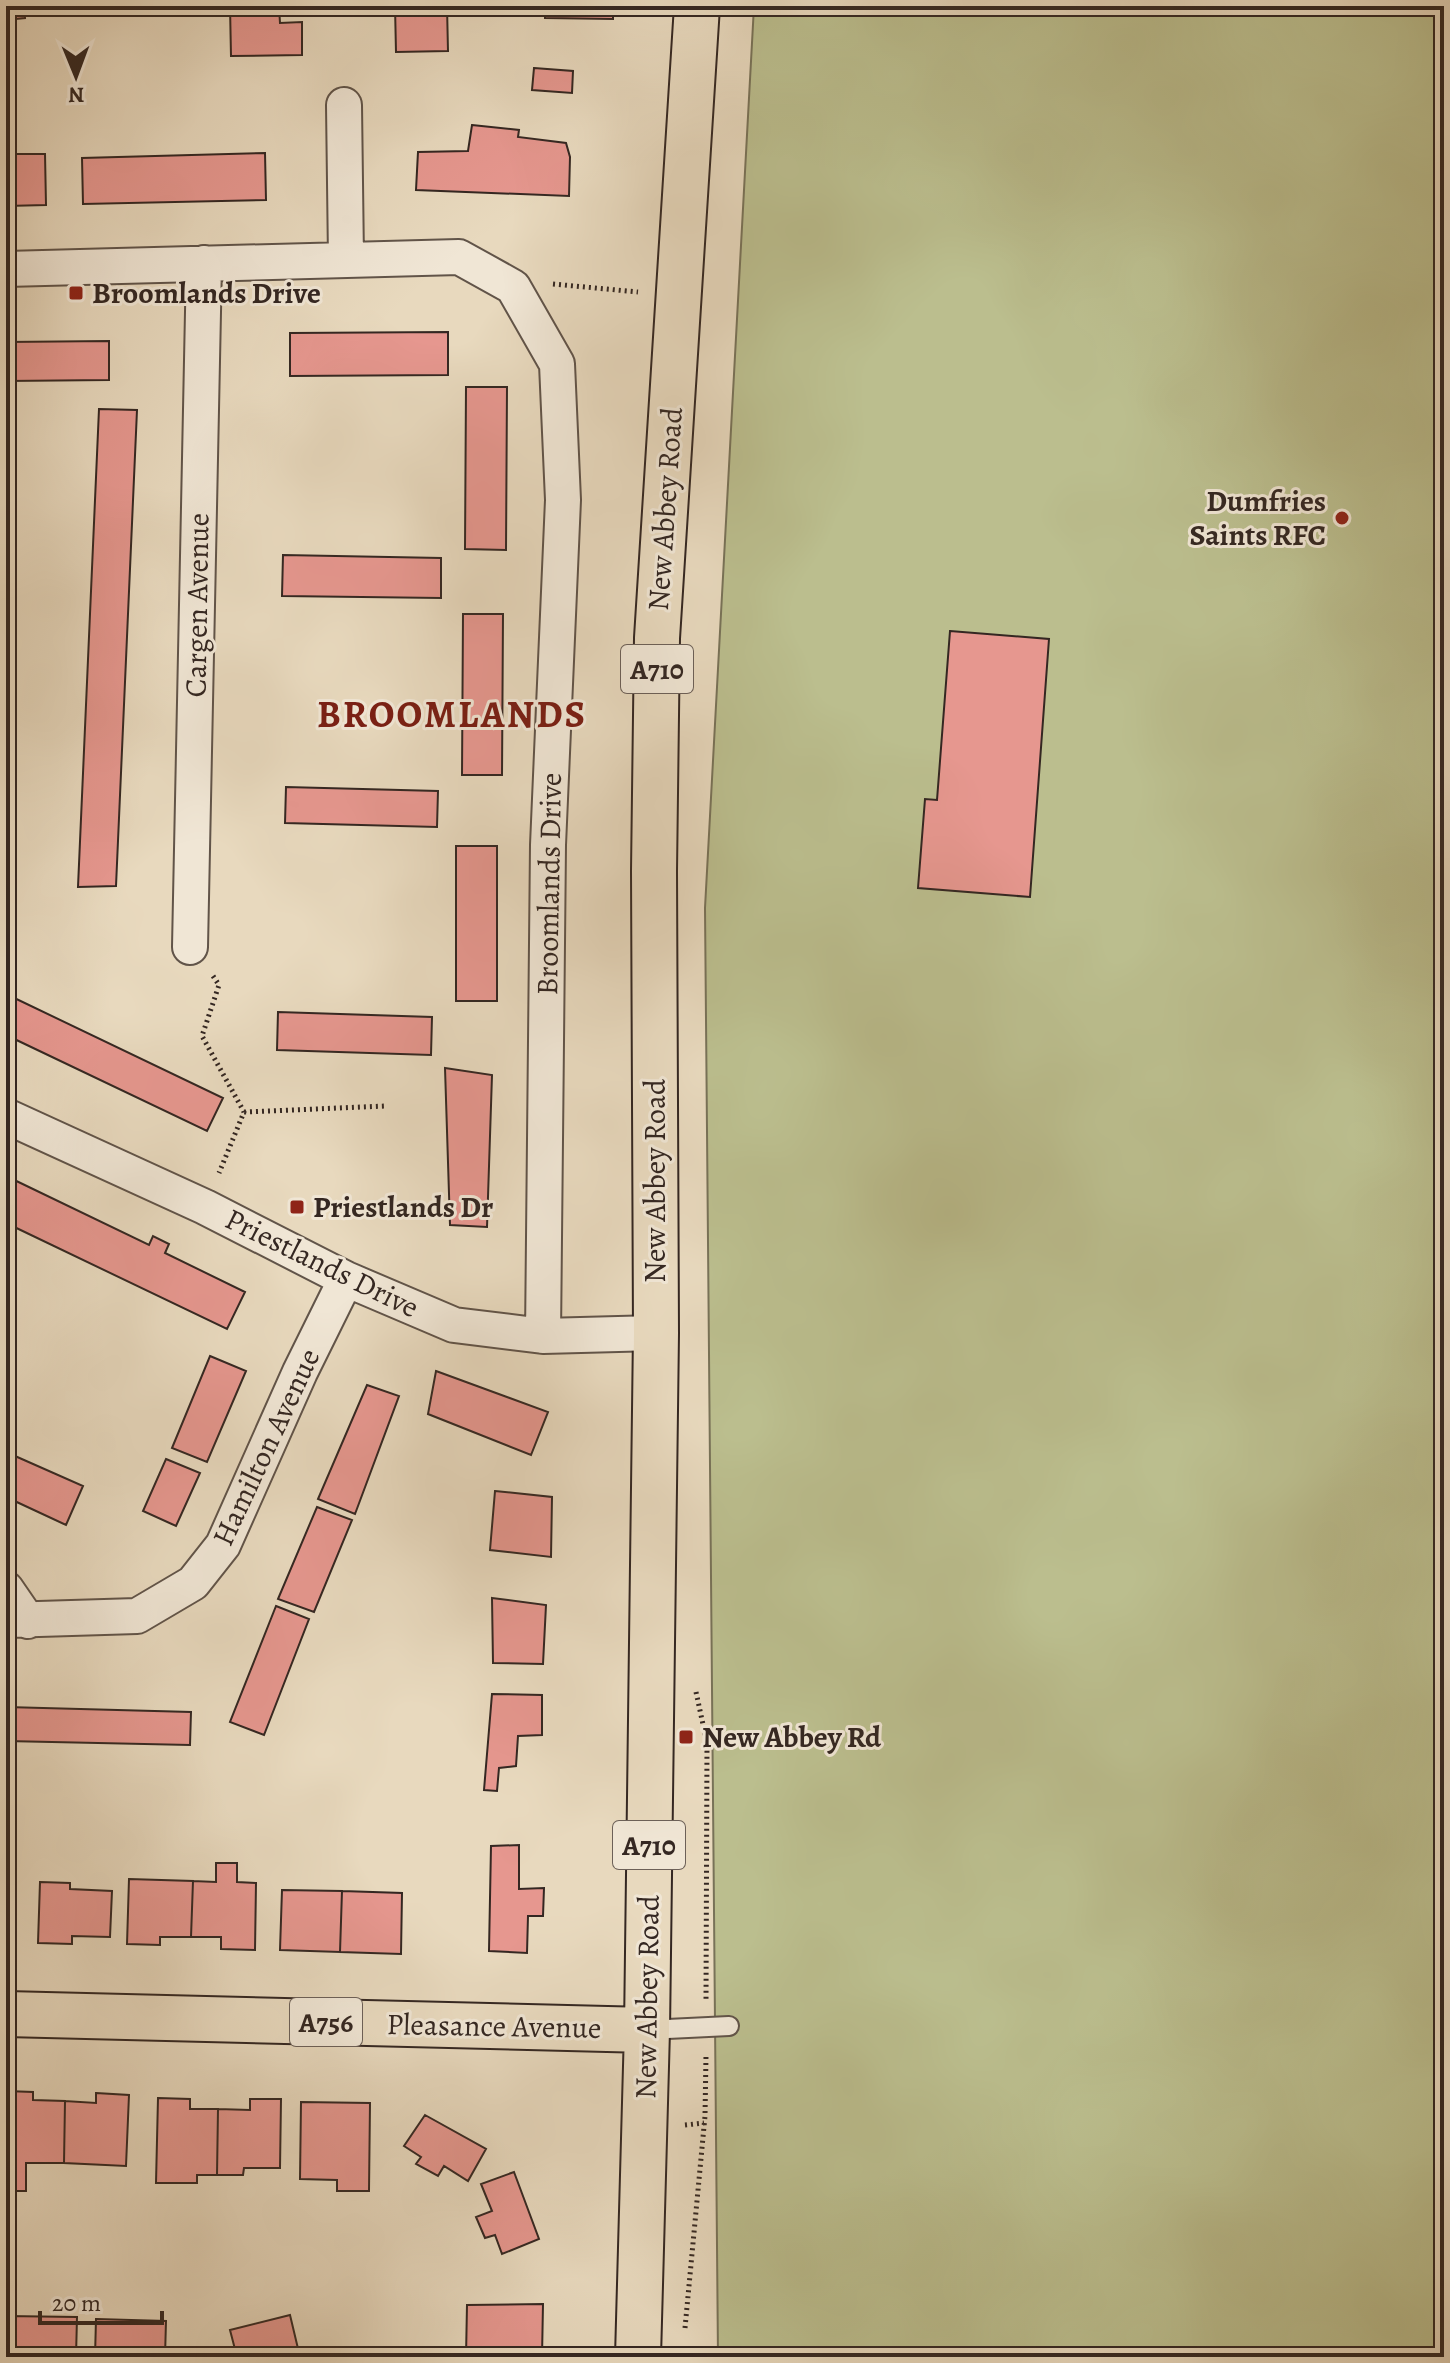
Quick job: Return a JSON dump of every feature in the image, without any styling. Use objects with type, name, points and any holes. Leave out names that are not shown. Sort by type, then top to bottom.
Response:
[{"type":"main road","name":"New Abbey Road","points":[[638,2357],[647,2030],[656,1333],[654,871],[657,638],[697,6]]},
{"type":"main road","name":"Pleasance Avenue","points":[[6,2014],[647,2030]]},
{"type":"street","points":[[344,105],[346,259]]},
{"type":"street","name":"Broomlands Drive","points":[[6,269],[459,257],[513,287],[557,364],[563,500],[548,845],[543,1336]]},
{"type":"street","name":"Cargen Avenue","points":[[190,947],[204,263]]},
{"type":"street","name":"Priestlands Drive","points":[[6,1116],[205,1207],[346,1279],[454,1325],[543,1336],[656,1333]]},
{"type":"street","name":"Hamilton Avenue","points":[[6,1589],[17,1620],[137,1616],[193,1583],[223,1545],[300,1372],[346,1279]]},
{"type":"lane","points":[[647,2030],[729,2026]]},
{"type":"path","points":[[499,279],[679,295]]},
{"type":"path","points":[[190,947],[219,985],[202,1036],[244,1112]]},
{"type":"path","points":[[244,1112],[386,1106]]},
{"type":"path","points":[[205,1207],[244,1112]]},
{"type":"green space","points":[[754,6],[1444,6],[1442,2357],[718,2357],[705,908]]},
{"type":"building","points":[[6,6],[24,6],[25,18],[6,20]]},
{"type":"building","points":[[230,6],[279,6],[280,23],[302,22],[302,55],[231,56]]},
{"type":"building","points":[[395,6],[447,6],[448,51],[396,52]]},
{"type":"building","points":[[545,6],[613,6],[613,19],[545,18]]},
{"type":"building","points":[[534,68],[573,71],[572,93],[532,90]]},
{"type":"building","points":[[472,125],[519,130],[518,137],[566,143],[570,157],[569,196],[416,190],[418,152],[468,151]]},
{"type":"building","points":[[265,153],[266,200],[83,204],[82,158]]},
{"type":"building","points":[[6,154],[45,154],[46,205],[6,206]]},
{"type":"building","points":[[448,332],[448,375],[290,376],[290,333]]},
{"type":"building","points":[[109,341],[109,380],[6,381],[6,342]]},
{"type":"building","points":[[466,387],[507,387],[506,550],[465,549]]},
{"type":"building","points":[[99,409],[137,410],[116,886],[78,887]]},
{"type":"building","points":[[283,555],[441,558],[441,598],[282,596]]},
{"type":"building","points":[[463,614],[503,614],[502,775],[462,775]]},
{"type":"building","points":[[950,631],[1049,639],[1030,897],[918,888],[925,799],[937,800]]},
{"type":"building","points":[[286,787],[438,791],[437,827],[285,823]]},
{"type":"building","points":[[456,846],[497,846],[497,1001],[456,1001]]},
{"type":"building","points":[[6,994],[223,1098],[207,1131],[6,1035]]},
{"type":"building","points":[[278,1012],[432,1017],[431,1055],[277,1050]]},
{"type":"building","points":[[445,1068],[492,1075],[487,1227],[450,1225]]},
{"type":"building","points":[[6,1176],[149,1245],[153,1236],[169,1244],[165,1253],[245,1292],[227,1329],[6,1223]]},
{"type":"building","points":[[210,1356],[246,1371],[207,1462],[172,1448]]},
{"type":"building","points":[[436,1371],[548,1412],[531,1455],[428,1414]]},
{"type":"building","points":[[367,1385],[399,1396],[355,1514],[318,1499]]},
{"type":"building","points":[[15,1456],[83,1486],[66,1525],[6,1497],[6,1474]]},
{"type":"building","points":[[166,1459],[200,1473],[176,1526],[143,1511]]},
{"type":"building","points":[[495,1491],[552,1497],[551,1557],[490,1550]]},
{"type":"building","points":[[317,1507],[352,1520],[314,1612],[278,1599]]},
{"type":"building","points":[[492,1598],[546,1605],[543,1664],[493,1663]]},
{"type":"building","points":[[276,1606],[309,1619],[264,1735],[230,1722]]},
{"type":"building","points":[[492,1694],[542,1695],[542,1735],[518,1736],[516,1766],[499,1768],[497,1791],[484,1790]]},
{"type":"building","points":[[6,1707],[191,1712],[190,1745],[6,1741]]},
{"type":"building","points":[[519,1845],[519,1889],[544,1888],[543,1916],[528,1916],[527,1953],[489,1951],[491,1846]]},
{"type":"building","points":[[216,1863],[237,1863],[237,1882],[256,1883],[255,1950],[221,1949],[221,1937],[191,1937],[193,1881],[216,1882]]},
{"type":"building","points":[[129,1879],[193,1881],[191,1937],[160,1937],[160,1945],[127,1944]]},
{"type":"building","points":[[40,1882],[70,1883],[70,1889],[112,1891],[110,1937],[72,1936],[72,1944],[38,1943]]},
{"type":"building","points":[[282,1890],[342,1891],[340,1952],[280,1950]]},
{"type":"building","points":[[342,1891],[402,1893],[401,1954],[340,1952]]},
{"type":"building","points":[[6,2091],[33,2092],[33,2100],[65,2101],[64,2163],[26,2163],[26,2191],[6,2191]]},
{"type":"building","points":[[96,2093],[129,2095],[126,2166],[64,2163],[65,2101],[96,2103]]},
{"type":"building","points":[[158,2098],[190,2099],[190,2109],[218,2109],[217,2175],[197,2175],[197,2183],[156,2183]]},
{"type":"building","points":[[250,2099],[281,2099],[280,2168],[244,2168],[243,2175],[217,2175],[218,2109],[250,2110]]},
{"type":"building","points":[[301,2102],[370,2103],[369,2191],[337,2191],[337,2180],[300,2179]]},
{"type":"building","points":[[425,2115],[486,2149],[468,2181],[444,2166],[438,2176],[416,2164],[421,2157],[404,2146]]},
{"type":"building","points":[[514,2172],[539,2239],[502,2254],[495,2235],[485,2238],[476,2217],[492,2211],[481,2184]]},
{"type":"building","points":[[543,2304],[542,2357],[466,2357],[467,2305]]},
{"type":"building","points":[[290,2315],[300,2357],[237,2357],[230,2330]]},
{"type":"building","points":[[6,2316],[77,2317],[76,2357],[6,2357]]},
{"type":"building","points":[[96,2319],[166,2321],[165,2357],[95,2357]]},
{"type":"place","name":"Broomlands Drive","points":[[76,293]]},
{"type":"place","name":"Dumfries Saints RFC","points":[[1342,518]]},
{"type":"place","name":"Priestlands Dr","points":[[297,1207]]},
{"type":"place","name":"New Abbey Rd","points":[[686,1737]]},
{"type":"district","name":"BROOMLANDS","points":[[452,714]]}]
